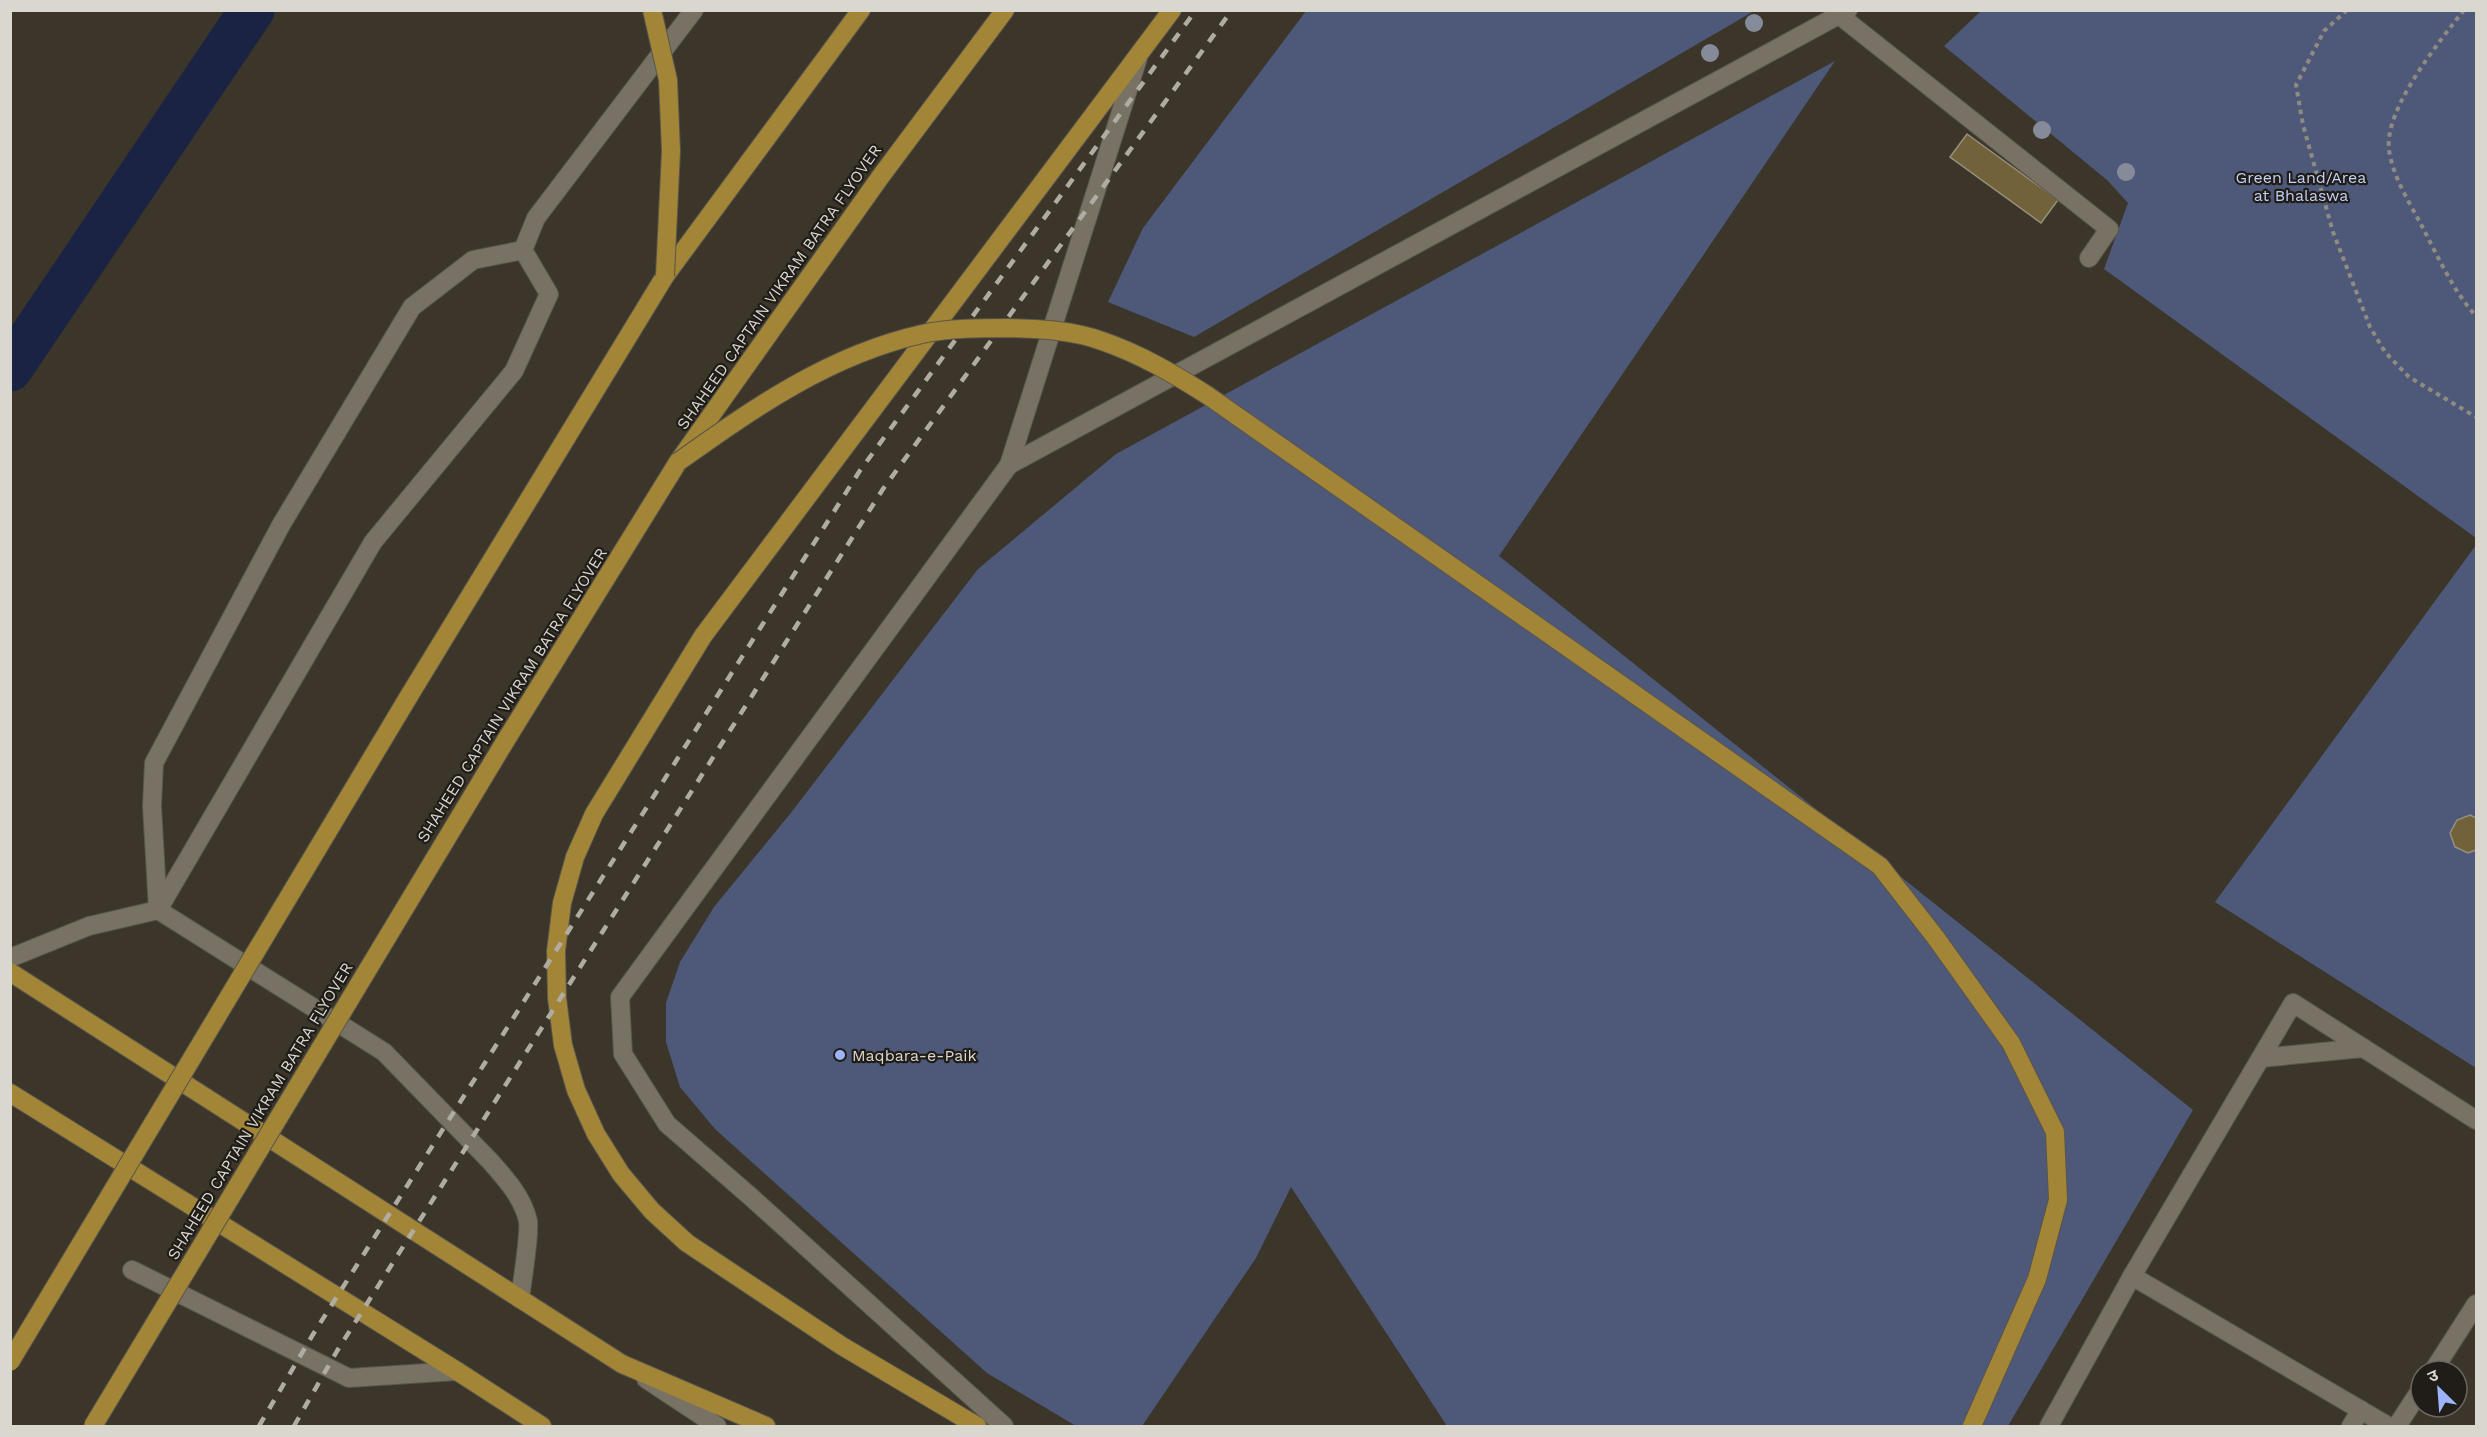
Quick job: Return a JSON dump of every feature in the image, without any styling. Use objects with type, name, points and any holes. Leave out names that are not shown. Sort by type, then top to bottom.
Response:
[{"type":"highway","points":[[652,10],[668,80],[671,151],[665,276]]},
{"type":"highway","points":[[10,1362],[665,276],[861,10]]},
{"type":"highway","name":"SHAHEED CAPTAIN VIKRAM BATRA FLYOVER","points":[[93,1426],[506,740],[678,462],[881,176],[1005,10]]},
{"type":"highway","points":[[977,1426],[843,1346],[687,1243],[652,1211],[621,1174],[596,1134],[576,1090],[563,1045],[558,1010],[556,951],[562,903],[575,857],[594,814],[703,636],[1172,10]]},
{"type":"highway","points":[[678,462],[744,415],[797,382],[855,354],[924,333],[989,328],[1052,329],[1101,340],[1156,364],[1208,395],[1880,866],[1936,938],[2012,1043],[2055,1132],[2058,1200],[2037,1279],[1972,1426]]},
{"type":"highway","points":[[10,972],[622,1364],[766,1426]]},
{"type":"highway","points":[[10,1094],[542,1426]]},
{"type":"street","points":[[523,250],[536,218],[694,10]]},
{"type":"street","points":[[1009,465],[1843,13],[2109,229],[2089,258]]},
{"type":"street","points":[[1004,1426],[667,1124],[623,1054],[620,997],[1009,465],[1140,53]]},
{"type":"street","points":[[158,910],[373,542],[514,371],[549,294],[523,250]]},
{"type":"street","points":[[158,910],[152,806],[154,763],[281,525],[412,307],[473,260],[523,250]]},
{"type":"street","points":[[10,958],[89,926],[158,910],[384,1052],[491,1162],[520,1201],[528,1222],[520,1299]]},
{"type":"street","points":[[2049,1426],[2132,1276],[2293,1003],[2476,1120]]},
{"type":"street","points":[[2261,1058],[2363,1048]]},
{"type":"street","points":[[132,1270],[349,1378],[457,1371]]},
{"type":"street","points":[[2132,1276],[2388,1426]]},
{"type":"street","points":[[2441,1359],[2476,1304]]},
{"type":"street","points":[[622,1364],[717,1426]]},
{"type":"street","points":[[2397,1426],[2409,1408]]},
{"type":"street","points":[[2351,1426],[2361,1410]]},
{"type":"path","points":[[2347,10],[2324,31],[2296,85],[2303,125],[2333,231],[2370,327],[2385,352],[2409,377],[2476,417]]},
{"type":"path","points":[[2464,10],[2437,45],[2396,110],[2389,149],[2398,181],[2436,254],[2476,316]]},
{"type":"green space","points":[[1306,11],[1754,11],[1194,337],[1108,302],[1143,228]]},
{"type":"green space","name":"Green Land/Area at Bhalaswa","points":[[1981,11],[2476,11],[2476,538],[2104,269],[2128,203],[2107,180],[1944,46]]},
{"type":"green space","points":[[1835,61],[1499,556],[2193,1110],[2008,1426],[1447,1426],[1291,1187],[1256,1258],[1142,1426],[1076,1426],[987,1373],[715,1129],[680,1087],[666,1042],[666,1003],[680,962],[714,907],[790,814],[978,569],[1116,454]]},
{"type":"green space","points":[[2476,545],[2476,1068],[2215,902]]},
{"type":"building","points":[[1967,134],[2058,200],[2041,223],[1950,157]]},
{"type":"building","points":[[2470,815],[2476,818],[2476,850],[2468,853],[2455,847],[2450,833],[2457,820]]},
{"type":"waterway","points":[[10,369],[252,10]]},
{"type":"railway","points":[[259,1426],[312,1336],[859,472],[1196,10]]},
{"type":"railway","points":[[294,1426],[337,1351],[883,489],[1232,10]]},
{"type":"place","name":"Maqbara-e-Paik","points":[[840,1055]]}]
